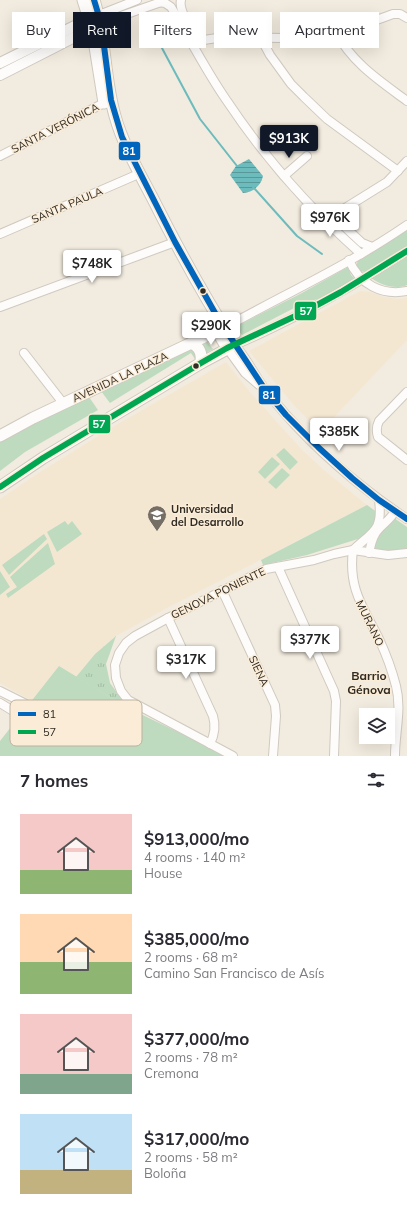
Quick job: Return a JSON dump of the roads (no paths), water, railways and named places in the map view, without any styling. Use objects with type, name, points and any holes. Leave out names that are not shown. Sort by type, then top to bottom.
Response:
[{"type":"main road","points":[[83,0],[90,12]]},
{"type":"main road","points":[[94,0],[95,12]]},
{"type":"main road","points":[[0,487],[49,454],[231,346],[134,176],[116,140],[107,102],[99,48]]},
{"type":"main road","points":[[107,102],[172,243]]},
{"type":"main road","name":"AVENIDA LA PLAZA","points":[[0,436],[64,403],[220,329]]},
{"type":"main road","points":[[192,343],[197,347],[202,355],[201,363]]},
{"type":"street","points":[[113,12],[137,0]]},
{"type":"street","points":[[125,12],[168,0]]},
{"type":"street","points":[[181,0],[180,2],[183,12]]},
{"type":"street","points":[[159,2],[165,3],[171,7],[174,12]]},
{"type":"street","points":[[379,19],[393,14],[400,14],[407,18]]},
{"type":"street","points":[[0,63],[73,31]]},
{"type":"street","points":[[0,75],[73,34]]},
{"type":"street","points":[[198,48],[227,102],[261,149],[284,176],[330,218],[362,243],[372,247]]},
{"type":"street","points":[[266,48],[291,84],[307,101],[333,124],[398,171]]},
{"type":"street","points":[[345,48],[360,65],[407,101]]},
{"type":"street","name":"SANTA VERÓNICA","points":[[0,156],[107,102]]},
{"type":"street","points":[[284,176],[307,156]]},
{"type":"street","points":[[330,218],[383,185],[407,161]]},
{"type":"street","name":"SANTA PAULA","points":[[0,234],[134,176]]},
{"type":"street","points":[[330,218],[361,254]]},
{"type":"street","name":"AVENIDA LA PLAZA","points":[[220,329],[361,254],[407,226]]},
{"type":"street","points":[[0,307],[172,243]]},
{"type":"street","points":[[407,251],[306,311],[231,346],[244,356],[266,391],[286,415],[318,447],[379,500],[407,518]]},
{"type":"street","points":[[350,260],[353,270],[368,285],[385,291],[407,291]]},
{"type":"street","points":[[24,353],[64,403]]},
{"type":"street","points":[[407,392],[379,421],[377,432],[378,437],[381,440],[407,460]]},
{"type":"street","points":[[353,550],[368,537],[380,520],[381,514],[379,500]]},
{"type":"street","points":[[369,553],[374,536],[378,529],[390,519],[395,511]]},
{"type":"street","name":"GENOVA PONIENTE","points":[[130,700],[124,695],[118,684],[115,672],[115,665],[122,647],[135,636],[168,618],[258,572],[353,550],[388,555],[407,553]]},
{"type":"street","name":"MURANO","points":[[353,550],[352,573],[356,594],[385,654],[396,686],[398,714],[395,738],[395,756]]},
{"type":"street","points":[[278,567],[334,691],[336,701],[334,756]]},
{"type":"street","name":"SIENA","points":[[222,590],[275,706],[276,716],[273,756]]},
{"type":"street","points":[[168,618],[213,716],[215,730],[210,744],[233,756]]},
{"type":"street","points":[[0,691],[18,700]]},
{"type":"street","points":[[0,703],[10,709]]},
{"type":"street","name":"GENOVA PONIENTE","points":[[142,708],[210,744]]},
{"type":"water","points":[[249,159],[263,176],[256,188],[243,193],[230,175],[236,166]]},
{"type":"waterway","points":[[162,48],[200,119],[237,166]]},
{"type":"waterway","points":[[253,187],[297,236],[322,254]]},
{"type":"place","name":"Universidad del Desarrollo","points":[[157,532]]},
{"type":"district","name":"Barrio Génova","points":[[369,683]]}]
